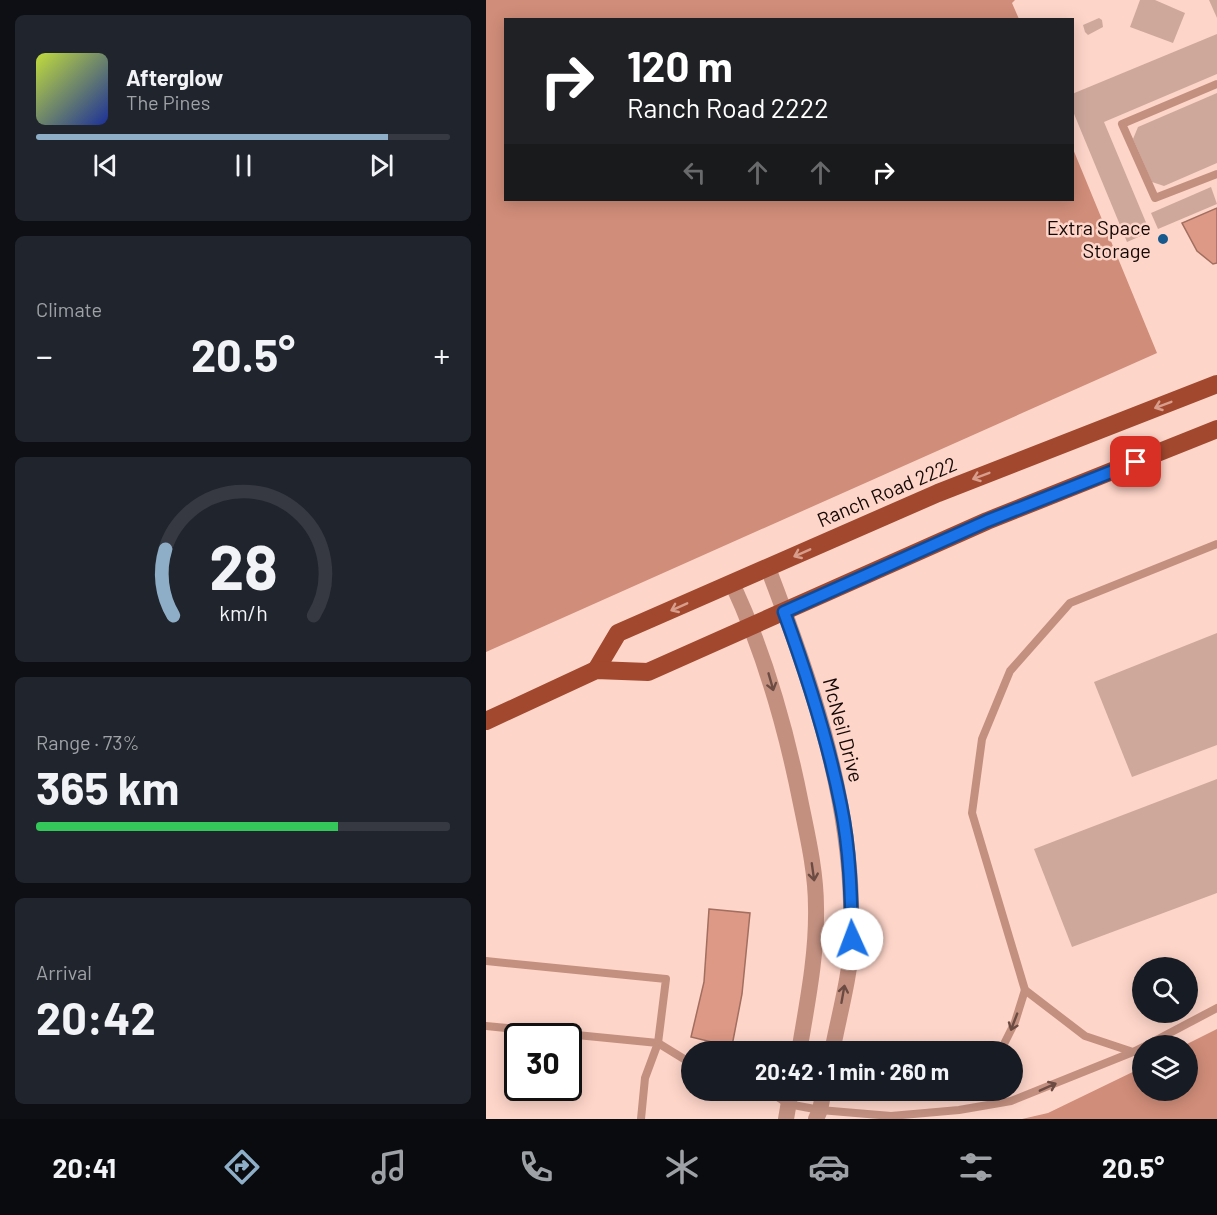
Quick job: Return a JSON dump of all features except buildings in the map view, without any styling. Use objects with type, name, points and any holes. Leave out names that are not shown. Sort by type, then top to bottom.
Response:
[{"type":"main road","name":"Ranch Road 2222","points":[[596,670],[618,633],[938,493],[1217,384]]},
{"type":"main road","points":[[486,721],[596,670],[648,672],[987,521],[1217,429]]},
{"type":"street","name":"McNeil Drive","points":[[768,568],[800,654],[842,808],[850,876],[852,939],[834,1041]]},
{"type":"street","points":[[732,583],[752,626],[784,727],[814,876],[816,908],[814,943],[801,1041]]},
{"type":"lane","points":[[1217,84],[1122,124],[1155,198],[1217,174]]},
{"type":"lane","points":[[1006,1041],[1015,1022],[1025,990],[972,813],[982,739],[1010,671],[1070,603],[1217,544]]},
{"type":"lane","points":[[486,961],[666,979],[658,1043],[645,1078],[641,1119]]},
{"type":"lane","points":[[1025,990],[1085,1036],[1132,1052]]},
{"type":"lane","points":[[1165,1035],[1217,1008]]},
{"type":"lane","points":[[486,1026],[658,1043],[681,1057]]},
{"type":"lane","points":[[788,1105],[818,1114],[891,1116],[987,1106],[1038,1092],[1132,1052]]},
{"type":"shaded area","points":[[486,0],[1015,0],[1012,3],[1019,18],[504,18],[504,201],[1074,201],[1074,151],[1157,353],[486,652]]},
{"type":"shaded area","points":[[1217,208],[1217,263],[1213,264],[1197,251],[1182,223]]},
{"type":"shaded area","points":[[709,909],[750,913],[742,994],[733,1041],[708,1041],[691,1037],[704,982]]},
{"type":"shaded area","points":[[1217,1029],[1217,1119],[1022,1119],[1048,1113],[1132,1072],[1132,1101],[1198,1101],[1198,1038]]},
{"type":"place","name":"Extra Space Storage","points":[[1163,239]]},
{"type":"route","points":[[852,939],[850,876],[842,808],[800,654],[784,612],[987,521],[1136,462]]}]
